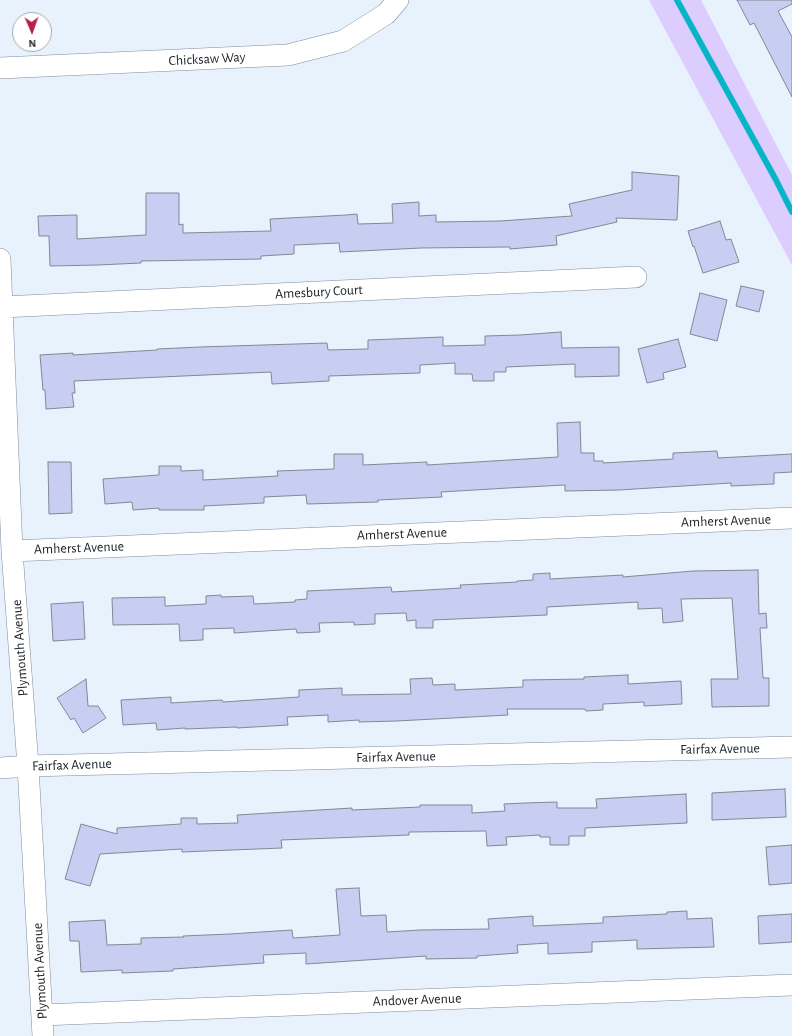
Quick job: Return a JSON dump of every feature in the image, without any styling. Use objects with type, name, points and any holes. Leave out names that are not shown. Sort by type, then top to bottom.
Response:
[{"type":"street","name":"Chicksaw Way","points":[[0,68],[288,56],[343,41],[386,14],[398,0]]},
{"type":"street","name":"Plymouth Avenue","points":[[0,259],[12,551],[28,766],[43,1036]]},
{"type":"street","name":"Amesbury Court","points":[[2,306],[636,277]]},
{"type":"street","name":"Amherst Avenue","points":[[12,551],[792,518]]},
{"type":"street","name":"Fairfax Avenue","points":[[0,768],[28,766],[792,747]]},
{"type":"street","name":"Andover Avenue","points":[[42,1015],[792,985]]},
{"type":"shaded area","points":[[649,0],[701,0],[792,175],[792,265]]},
{"type":"building","points":[[737,0],[792,0],[792,4],[778,11],[792,37],[792,97],[754,23],[750,25]]},
{"type":"building","points":[[632,172],[679,176],[677,220],[616,218],[617,222],[556,236],[557,245],[510,249],[510,247],[421,248],[340,252],[339,243],[294,245],[294,254],[261,256],[261,259],[141,261],[141,263],[98,265],[50,266],[49,236],[39,236],[38,216],[77,215],[77,239],[146,235],[146,193],[179,193],[179,225],[183,224],[183,233],[271,231],[270,219],[357,214],[358,224],[393,223],[392,204],[419,202],[419,216],[436,215],[436,222],[500,221],[572,216],[569,204],[632,190]]},
{"type":"building","points":[[720,221],[726,240],[731,239],[739,262],[703,273],[688,231]]},
{"type":"building","points":[[741,286],[764,291],[759,312],[736,306]]},
{"type":"building","points":[[700,293],[727,300],[717,341],[690,334]]},
{"type":"building","points":[[561,332],[562,348],[619,347],[619,376],[575,377],[575,364],[506,367],[506,372],[494,372],[494,381],[473,381],[472,374],[455,374],[455,363],[420,365],[420,373],[329,376],[329,381],[272,384],[271,372],[74,381],[75,393],[72,393],[74,407],[46,409],[40,355],[73,353],[73,355],[157,349],[327,343],[328,350],[368,349],[368,340],[443,337],[443,346],[485,345],[485,336]]},
{"type":"building","points":[[678,339],[686,367],[663,373],[664,379],[647,383],[638,349]]},
{"type":"building","points":[[580,422],[581,453],[594,453],[594,461],[603,461],[603,463],[673,459],[673,453],[717,451],[718,458],[792,454],[792,472],[774,473],[774,484],[731,486],[731,483],[619,490],[565,491],[565,485],[441,492],[442,497],[378,500],[378,502],[307,504],[306,495],[264,497],[264,503],[204,506],[204,510],[159,510],[159,508],[133,510],[132,502],[105,504],[103,479],[159,475],[159,466],[181,466],[181,471],[203,470],[203,480],[278,476],[277,471],[334,469],[334,454],[363,454],[363,465],[427,462],[427,465],[558,457],[557,423]]},
{"type":"building","points":[[48,462],[71,462],[72,513],[49,514]]},
{"type":"building","points":[[758,570],[759,614],[766,613],[767,628],[760,628],[763,678],[769,678],[769,706],[712,707],[711,679],[738,679],[732,598],[681,599],[683,621],[663,623],[662,608],[638,609],[638,602],[547,607],[547,615],[433,620],[433,628],[416,628],[416,620],[407,621],[406,613],[375,614],[375,624],[354,625],[354,622],[319,623],[320,632],[297,633],[296,629],[234,633],[234,628],[203,629],[203,640],[180,641],[179,624],[113,625],[112,598],[165,597],[165,606],[206,604],[206,596],[253,596],[254,604],[295,602],[295,600],[307,599],[307,591],[391,587],[392,592],[461,588],[460,585],[533,580],[533,574],[550,573],[550,579],[623,575],[623,577],[693,571]]},
{"type":"building","points":[[83,602],[85,639],[53,641],[51,604]]},
{"type":"building","points":[[628,675],[628,684],[681,681],[682,704],[644,706],[644,702],[603,704],[603,710],[586,711],[585,709],[507,709],[508,715],[397,721],[359,722],[359,720],[328,722],[328,715],[287,717],[288,725],[157,730],[156,723],[123,725],[121,700],[171,697],[171,703],[222,700],[223,702],[299,697],[299,690],[342,688],[342,695],[411,694],[410,679],[432,678],[433,685],[455,684],[455,690],[523,687],[523,680],[584,679],[584,677]]},
{"type":"building","points":[[86,679],[88,706],[98,706],[106,718],[83,733],[74,718],[71,720],[57,698]]},
{"type":"building","points":[[785,789],[786,817],[712,820],[712,793]]},
{"type":"building","points":[[686,794],[687,823],[585,828],[585,836],[569,836],[569,845],[550,845],[550,837],[540,837],[540,835],[506,837],[507,845],[487,846],[486,831],[409,832],[409,835],[281,840],[282,848],[182,852],[182,849],[100,854],[90,886],[65,879],[81,824],[117,834],[117,828],[181,824],[181,818],[197,818],[197,824],[238,823],[237,815],[352,808],[352,810],[420,807],[420,805],[472,805],[472,813],[505,811],[504,804],[525,803],[557,802],[557,808],[597,808],[596,799]]},
{"type":"building","points":[[792,845],[792,883],[769,885],[766,847]]},
{"type":"building","points":[[359,888],[361,916],[386,915],[387,932],[489,929],[488,919],[533,916],[533,926],[603,923],[603,917],[667,914],[667,912],[687,911],[687,919],[712,918],[714,947],[637,949],[637,940],[592,942],[592,952],[548,954],[548,943],[517,945],[518,953],[477,956],[477,958],[426,959],[426,956],[306,964],[306,953],[263,955],[264,963],[173,969],[173,971],[122,973],[122,970],[81,972],[79,941],[70,941],[69,922],[105,920],[107,945],[141,944],[141,938],[184,937],[183,936],[292,930],[293,938],[340,935],[336,889]]},
{"type":"building","points":[[792,914],[792,942],[759,944],[758,916]]},
{"type":"waterway","points":[[677,0],[792,212]]}]
